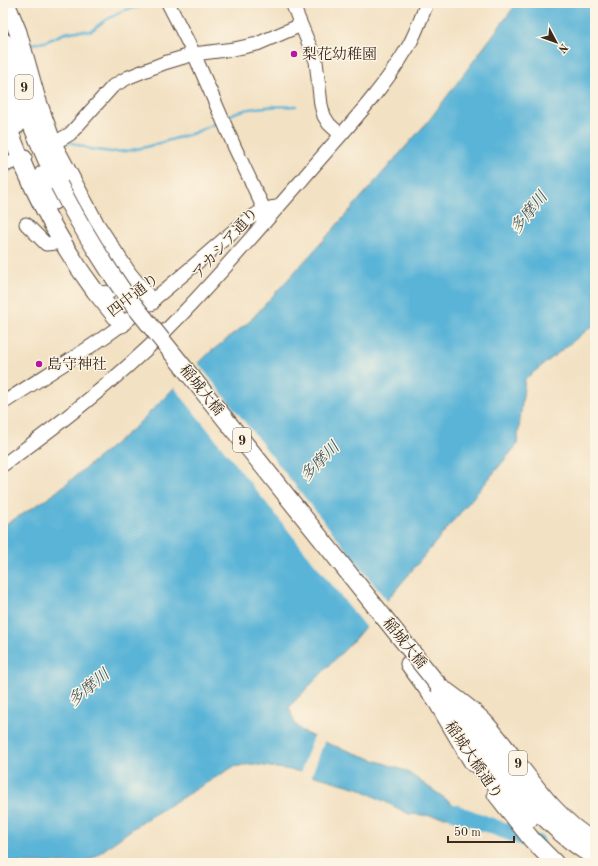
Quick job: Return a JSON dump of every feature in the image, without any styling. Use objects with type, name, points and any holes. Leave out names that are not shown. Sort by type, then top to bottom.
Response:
[{"type":"highway","points":[[434,688],[538,811],[579,847],[595,856]]},
{"type":"highway","points":[[466,750],[500,789],[554,842],[583,863]]},
{"type":"main road","points":[[6,3],[18,32],[36,96],[43,207],[61,240],[96,292],[122,324]]},
{"type":"main road","name":"9","points":[[3,19],[31,112],[39,155]]},
{"type":"main road","name":"9","points":[[3,41],[39,155]]},
{"type":"main road","name":"9","points":[[3,62],[20,115],[39,155]]},
{"type":"main road","name":"9","points":[[3,87],[14,118],[39,155]]},
{"type":"main road","points":[[3,113],[96,225],[128,274],[151,302]]},
{"type":"main road","name":"稲城大橋","points":[[39,155],[59,185],[103,263],[125,294],[434,688]]},
{"type":"main road","name":"稲城大橋","points":[[39,155],[54,201],[95,268],[117,299],[434,688]]},
{"type":"main road","name":"稲城大橋通り","points":[[434,688],[476,767],[524,830],[541,850],[555,863]]},
{"type":"main road","name":"稲城大橋通り","points":[[434,688],[478,716],[553,807],[569,824],[584,836],[595,842]]},
{"type":"street","points":[[168,3],[194,54],[235,148],[264,209]]},
{"type":"street","points":[[292,3],[316,61],[321,105],[324,116],[329,124],[341,135]]},
{"type":"street","name":"アカシア通り","points":[[3,465],[44,436],[100,390],[185,312],[374,96],[392,72],[409,45],[427,3]]},
{"type":"street","points":[[3,166],[39,155],[70,134],[113,86],[129,77],[164,63],[194,54],[234,49],[257,44],[301,25]]},
{"type":"street","name":"四中通り","points":[[3,403],[122,324],[151,302],[240,226],[264,209],[277,207]]},
{"type":"street","points":[[26,224],[46,244],[61,240]]},
{"type":"street","points":[[96,292],[108,293],[123,283],[128,274]]},
{"type":"water","name":"多摩川","points":[[517,3],[595,3],[595,324],[525,379],[517,445],[353,641],[289,707],[295,724],[303,732],[329,744],[406,771],[474,819],[409,814],[358,788],[297,771],[251,764],[233,767],[143,821],[86,863],[3,863],[3,526],[50,497],[134,428],[209,353],[249,322],[430,119]]},
{"type":"pier","points":[[197,362],[388,602],[366,628],[173,386]]},
{"type":"pier","points":[[314,735],[325,740],[311,777],[300,774]]},
{"type":"waterway","points":[[31,44],[45,42],[65,33],[91,31],[104,21],[125,10],[153,3]]},
{"type":"waterway","points":[[227,117],[243,110],[296,106]]},
{"type":"waterway","points":[[67,143],[70,142],[90,149],[111,152],[127,151],[194,133],[219,122]]},
{"type":"waterway","points":[[3,173],[14,169]]},
{"type":"waterway","points":[[454,812],[537,843]]},
{"type":"place","name":"梨花幼稚園","points":[[294,54]]},
{"type":"place","name":"島守神社","points":[[39,364]]}]
